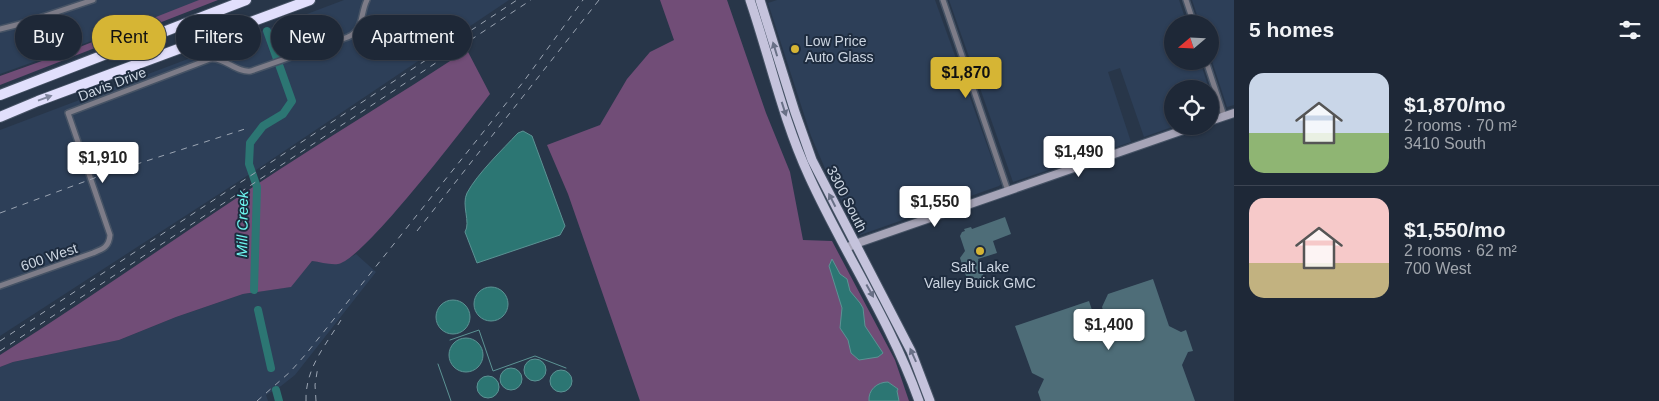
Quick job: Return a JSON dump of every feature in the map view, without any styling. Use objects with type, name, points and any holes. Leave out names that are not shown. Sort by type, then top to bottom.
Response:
[{"type":"highway","points":[[0,96],[246,0]]},
{"type":"highway","points":[[278,13],[310,0]]},
{"type":"highway","points":[[0,117],[38,101],[314,0]]},
{"type":"main road","name":"3300 South","points":[[750,0],[797,148],[810,179],[850,246],[881,290],[911,351],[930,401]]},
{"type":"main road","name":"3300 South","points":[[760,0],[812,160],[898,348],[919,401]]},
{"type":"street","points":[[70,0],[72,7]]},
{"type":"street","points":[[0,29],[93,0]]},
{"type":"street","name":"Davis Drive","points":[[104,249],[108,245],[110,235],[68,113],[214,58],[247,72],[355,34],[359,29],[367,0]]},
{"type":"street","points":[[943,0],[1008,191]]},
{"type":"street","points":[[1186,0],[1191,15]]},
{"type":"street","points":[[1209,70],[1224,116]]},
{"type":"street","points":[[1219,118],[1234,113]]},
{"type":"street","points":[[850,246],[1170,135]]},
{"type":"street","name":"600 West","points":[[0,286],[104,249]]},
{"type":"shaded area","points":[[0,0],[205,0],[163,15],[92,15],[92,41],[82,44],[82,15],[15,15],[15,60],[39,60],[0,74]]},
{"type":"shaded area","points":[[199,0],[218,0],[166,20],[166,15],[161,15]]},
{"type":"shaded area","points":[[344,0],[509,0],[472,25],[472,15],[353,15],[353,60],[420,60],[256,170],[0,336],[0,130],[185,60],[261,60],[261,31],[271,28],[271,60],[343,60],[343,15],[304,15]]},
{"type":"shaded area","points":[[660,0],[727,0],[766,113],[790,172],[803,240],[832,241],[895,360],[909,401],[640,401],[568,194],[547,145],[600,125],[627,79],[650,52],[674,40]]},
{"type":"shaded area","points":[[777,0],[935,0],[1001,184],[860,235],[830,180],[811,136],[768,3]]},
{"type":"shaded area","points":[[949,0],[1179,0],[1184,15],[1164,15],[1164,70],[1203,70],[1206,80],[1164,80],[1164,130],[1144,137],[1120,68],[1108,72],[1131,142],[1013,182]]},
{"type":"shaded area","points":[[1192,0],[1234,0],[1234,105],[1227,107],[1215,70],[1219,70],[1219,15],[1197,15]]},
{"type":"shaded area","points":[[92,42],[92,49],[82,53],[82,46]]},
{"type":"shaded area","points":[[45,60],[64,60],[0,85],[0,76]]},
{"type":"shaded area","points":[[451,60],[472,60],[490,94],[416,188],[370,240],[351,257],[338,264],[312,261],[291,287],[243,294],[176,317],[119,340],[13,362],[0,367],[0,355],[274,173]]},
{"type":"shaded area","points":[[523,131],[532,136],[565,226],[560,235],[477,263],[465,232],[467,223],[465,198],[477,178],[518,133]]},
{"type":"shaded area","points":[[356,254],[376,272],[295,375],[266,395],[268,401],[0,401],[0,367],[13,362],[119,340],[176,317],[243,294],[290,287],[312,261],[339,264]]},
{"type":"shaded area","points":[[832,259],[840,274],[847,279],[850,291],[863,308],[865,326],[883,353],[878,357],[859,360],[851,353],[848,340],[840,328],[842,308],[829,266]]},
{"type":"shaded area","points":[[491,287],[498,288],[503,292],[507,297],[507,311],[503,316],[498,320],[491,321],[484,320],[479,316],[475,311],[474,304],[475,297],[479,292],[484,288]]},
{"type":"shaded area","points":[[453,300],[460,301],[465,305],[469,310],[469,324],[465,329],[460,333],[453,334],[446,333],[441,329],[437,324],[436,317],[437,310],[441,305],[446,301]]},
{"type":"shaded area","points":[[466,338],[473,339],[478,343],[482,348],[482,362],[478,367],[473,371],[466,372],[459,371],[454,367],[450,362],[449,355],[450,348],[454,343],[459,339]]},
{"type":"shaded area","points":[[535,359],[543,362],[546,370],[543,378],[535,381],[527,378],[524,370],[527,362]]},
{"type":"shaded area","points":[[511,368],[519,371],[522,379],[519,387],[511,390],[503,387],[500,379],[503,371]]},
{"type":"shaded area","points":[[561,370],[569,373],[572,381],[569,389],[561,392],[553,389],[550,381],[553,373]]},
{"type":"shaded area","points":[[488,376],[496,379],[499,387],[496,395],[488,398],[480,395],[477,387],[480,379]]},
{"type":"shaded area","points":[[888,382],[898,389],[899,401],[869,401],[870,393],[874,387],[880,383]]},
{"type":"building","name":"Salt Lake Valley Buick GMC","points":[[1005,217],[1011,234],[993,241],[997,253],[978,259],[985,280],[990,279],[991,282],[983,285],[972,284],[966,276],[960,258],[965,251],[960,236],[965,231],[964,229],[971,227],[972,229]]},
{"type":"building","points":[[1153,279],[1169,326],[1181,332],[1186,330],[1193,351],[1188,352],[1182,365],[1195,401],[1041,401],[1038,392],[1044,379],[1032,373],[1015,326],[1089,301],[1093,313],[1103,310],[1102,307],[1108,294]]},
{"type":"waterway","name":"Mill Creek","points":[[254,290],[257,187],[249,164],[250,143],[263,126],[283,114],[292,101],[267,31]]},
{"type":"waterway","name":"Mill Creek","points":[[258,310],[271,368]]},
{"type":"waterway","points":[[450,340],[479,330],[493,371],[535,356],[566,368]]},
{"type":"waterway","points":[[438,364],[451,401]]},
{"type":"waterway","name":"Mill Creek","points":[[276,390],[279,401]]},
{"type":"railway","points":[[0,341],[517,0]]},
{"type":"railway","points":[[0,351],[531,0]]},
{"type":"railway","points":[[257,401],[290,372],[306,354],[524,81],[583,0]]},
{"type":"railway","points":[[417,231],[599,0]]},
{"type":"railway","points":[[0,213],[97,177],[248,128]]},
{"type":"railway","points":[[306,401],[312,368],[341,320]]},
{"type":"railway","points":[[316,401],[315,385],[318,366]]},
{"type":"place","name":"Low Price Auto Glass","points":[[795,49]]},
{"type":"place","name":"Salt Lake Valley Buick GMC","points":[[980,251]]}]
